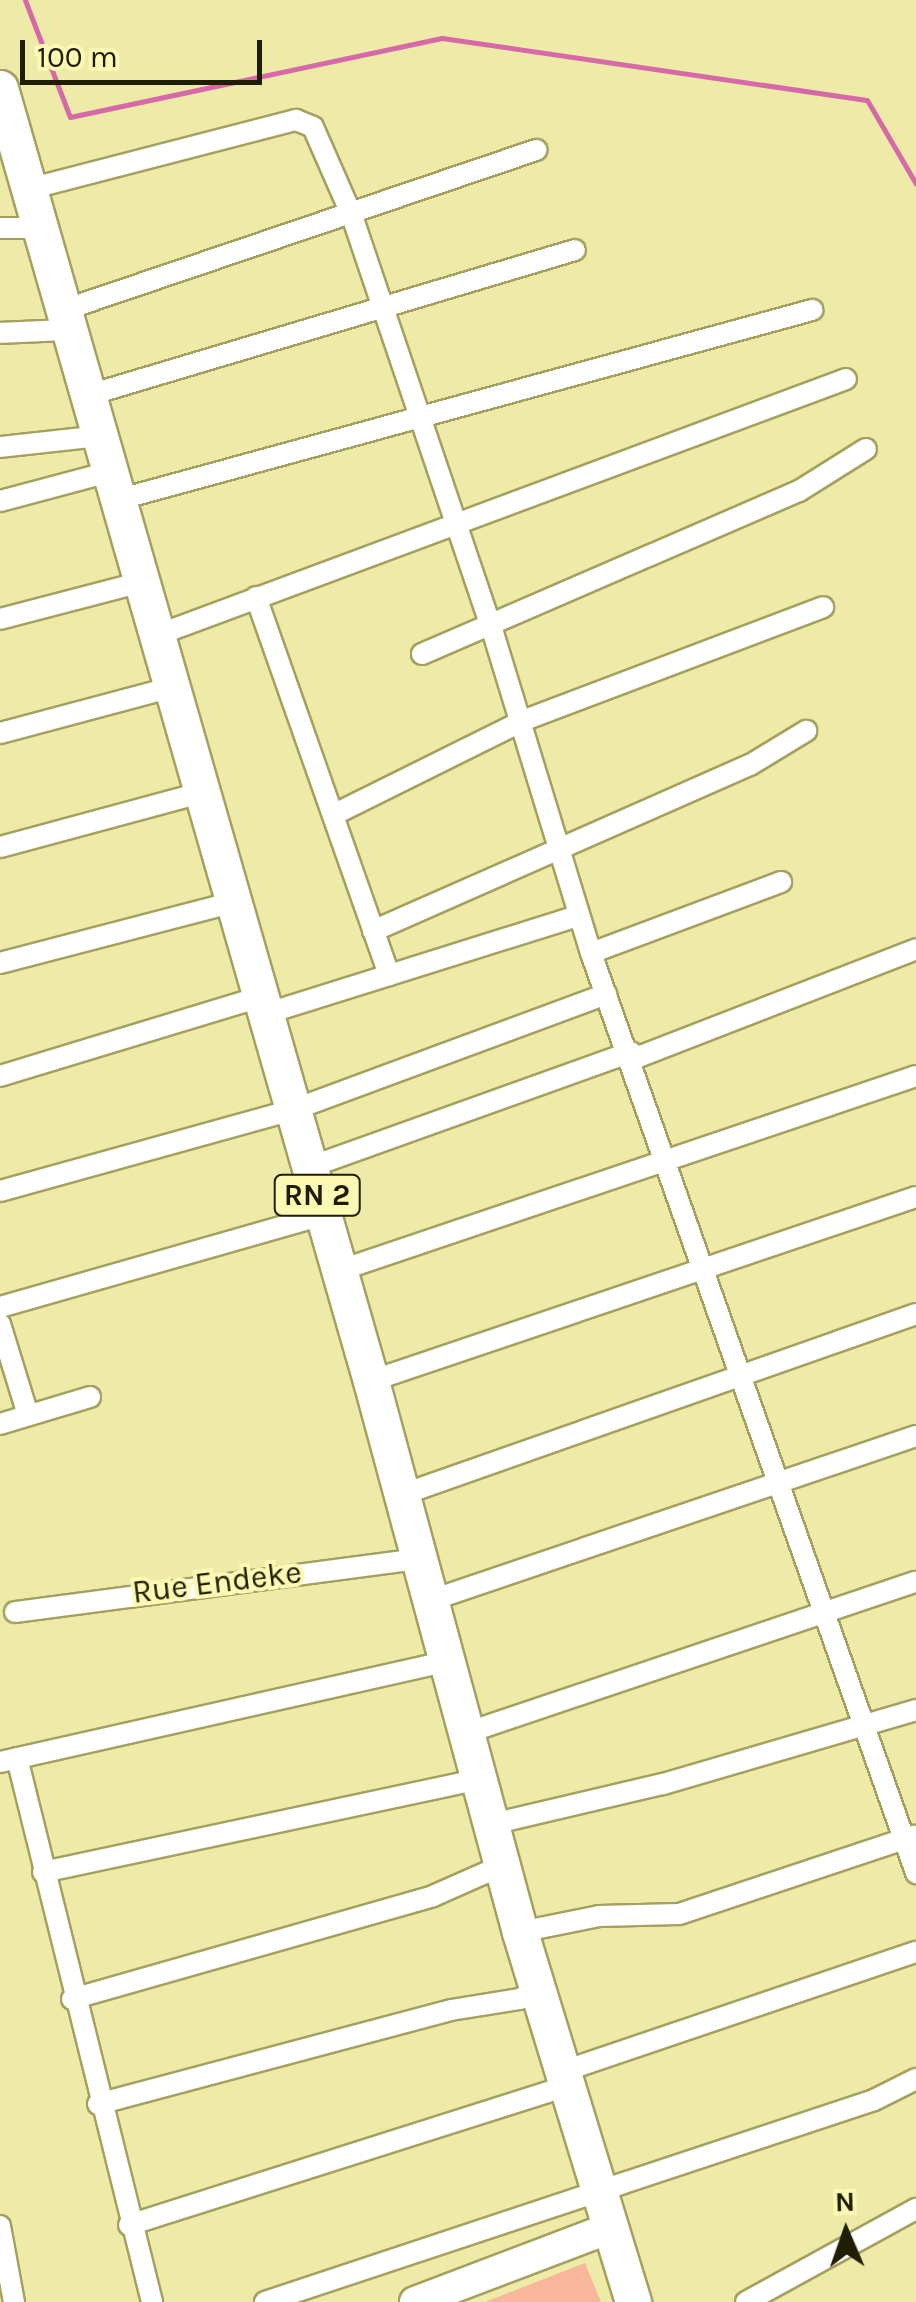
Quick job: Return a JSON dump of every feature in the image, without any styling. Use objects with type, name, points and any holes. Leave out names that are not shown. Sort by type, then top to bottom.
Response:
[{"type":"highway","name":"RN 2","points":[[2,103],[36,228],[89,395],[230,903],[372,1381],[520,1932],[632,2302]]},
{"type":"main road","points":[[415,2302],[602,2212]]},
{"type":"street","points":[[25,190],[296,120],[313,127],[352,216],[522,722],[578,916],[632,1055],[739,1377],[828,1614],[866,1728],[910,1837],[916,1873]]},
{"type":"street","points":[[0,333],[64,321],[536,150]]},
{"type":"street","points":[[0,228],[36,228]]},
{"type":"street","points":[[89,395],[575,250]]},
{"type":"street","points":[[0,501],[113,486],[419,419],[812,310]]},
{"type":"street","points":[[156,636],[846,379]]},
{"type":"street","points":[[0,447],[100,436]]},
{"type":"street","points":[[422,654],[799,491],[866,449]]},
{"type":"street","points":[[0,620],[142,582]]},
{"type":"street","points":[[256,597],[389,976]]},
{"type":"street","points":[[333,815],[522,722],[822,607]]},
{"type":"street","points":[[0,733],[169,688]]},
{"type":"street","points":[[374,930],[750,764],[806,732]]},
{"type":"street","points":[[0,846],[200,794]]},
{"type":"street","points":[[591,953],[782,882]]},
{"type":"street","points":[[0,963],[230,903]]},
{"type":"street","points":[[0,1076],[389,976],[578,916]]},
{"type":"street","points":[[310,1167],[632,1055],[916,950]]},
{"type":"street","points":[[0,1191],[294,1110],[606,994]]},
{"type":"street","points":[[338,1271],[916,1076]]},
{"type":"street","points":[[372,1381],[916,1197]]},
{"type":"street","points":[[0,1308],[322,1215]]},
{"type":"street","points":[[401,1495],[916,1314]]},
{"type":"street","points":[[0,1324],[28,1416]]},
{"type":"street","points":[[0,1424],[90,1397]]},
{"type":"street","points":[[429,1601],[779,1486],[916,1436]]},
{"type":"street","name":"Rue Endeke","points":[[15,1612],[419,1559]]},
{"type":"street","points":[[469,1732],[916,1582]]},
{"type":"street","points":[[152,2302],[98,2104],[43,1872],[8,1760],[448,1662]]},
{"type":"street","points":[[492,1824],[866,1728],[916,1710]]},
{"type":"street","points":[[43,1872],[480,1778]]},
{"type":"street","points":[[520,1932],[600,1916],[679,1914],[910,1837]]},
{"type":"street","points":[[72,1999],[432,1896],[503,1865]]},
{"type":"street","points":[[129,2225],[563,2079],[916,1952]]},
{"type":"street","points":[[98,2104],[452,2010],[520,1999],[538,1988]]},
{"type":"street","points":[[266,2302],[602,2212],[874,2100],[916,2078]]},
{"type":"street","points":[[746,2302],[916,2209]]},
{"type":"street","points":[[0,2226],[14,2302]]},
{"type":"shaded area","points":[[585,2263],[601,2302],[485,2302],[549,2277]]},
{"type":"waterway","points":[[25,0],[70,117],[442,38],[867,100],[916,184]]}]
